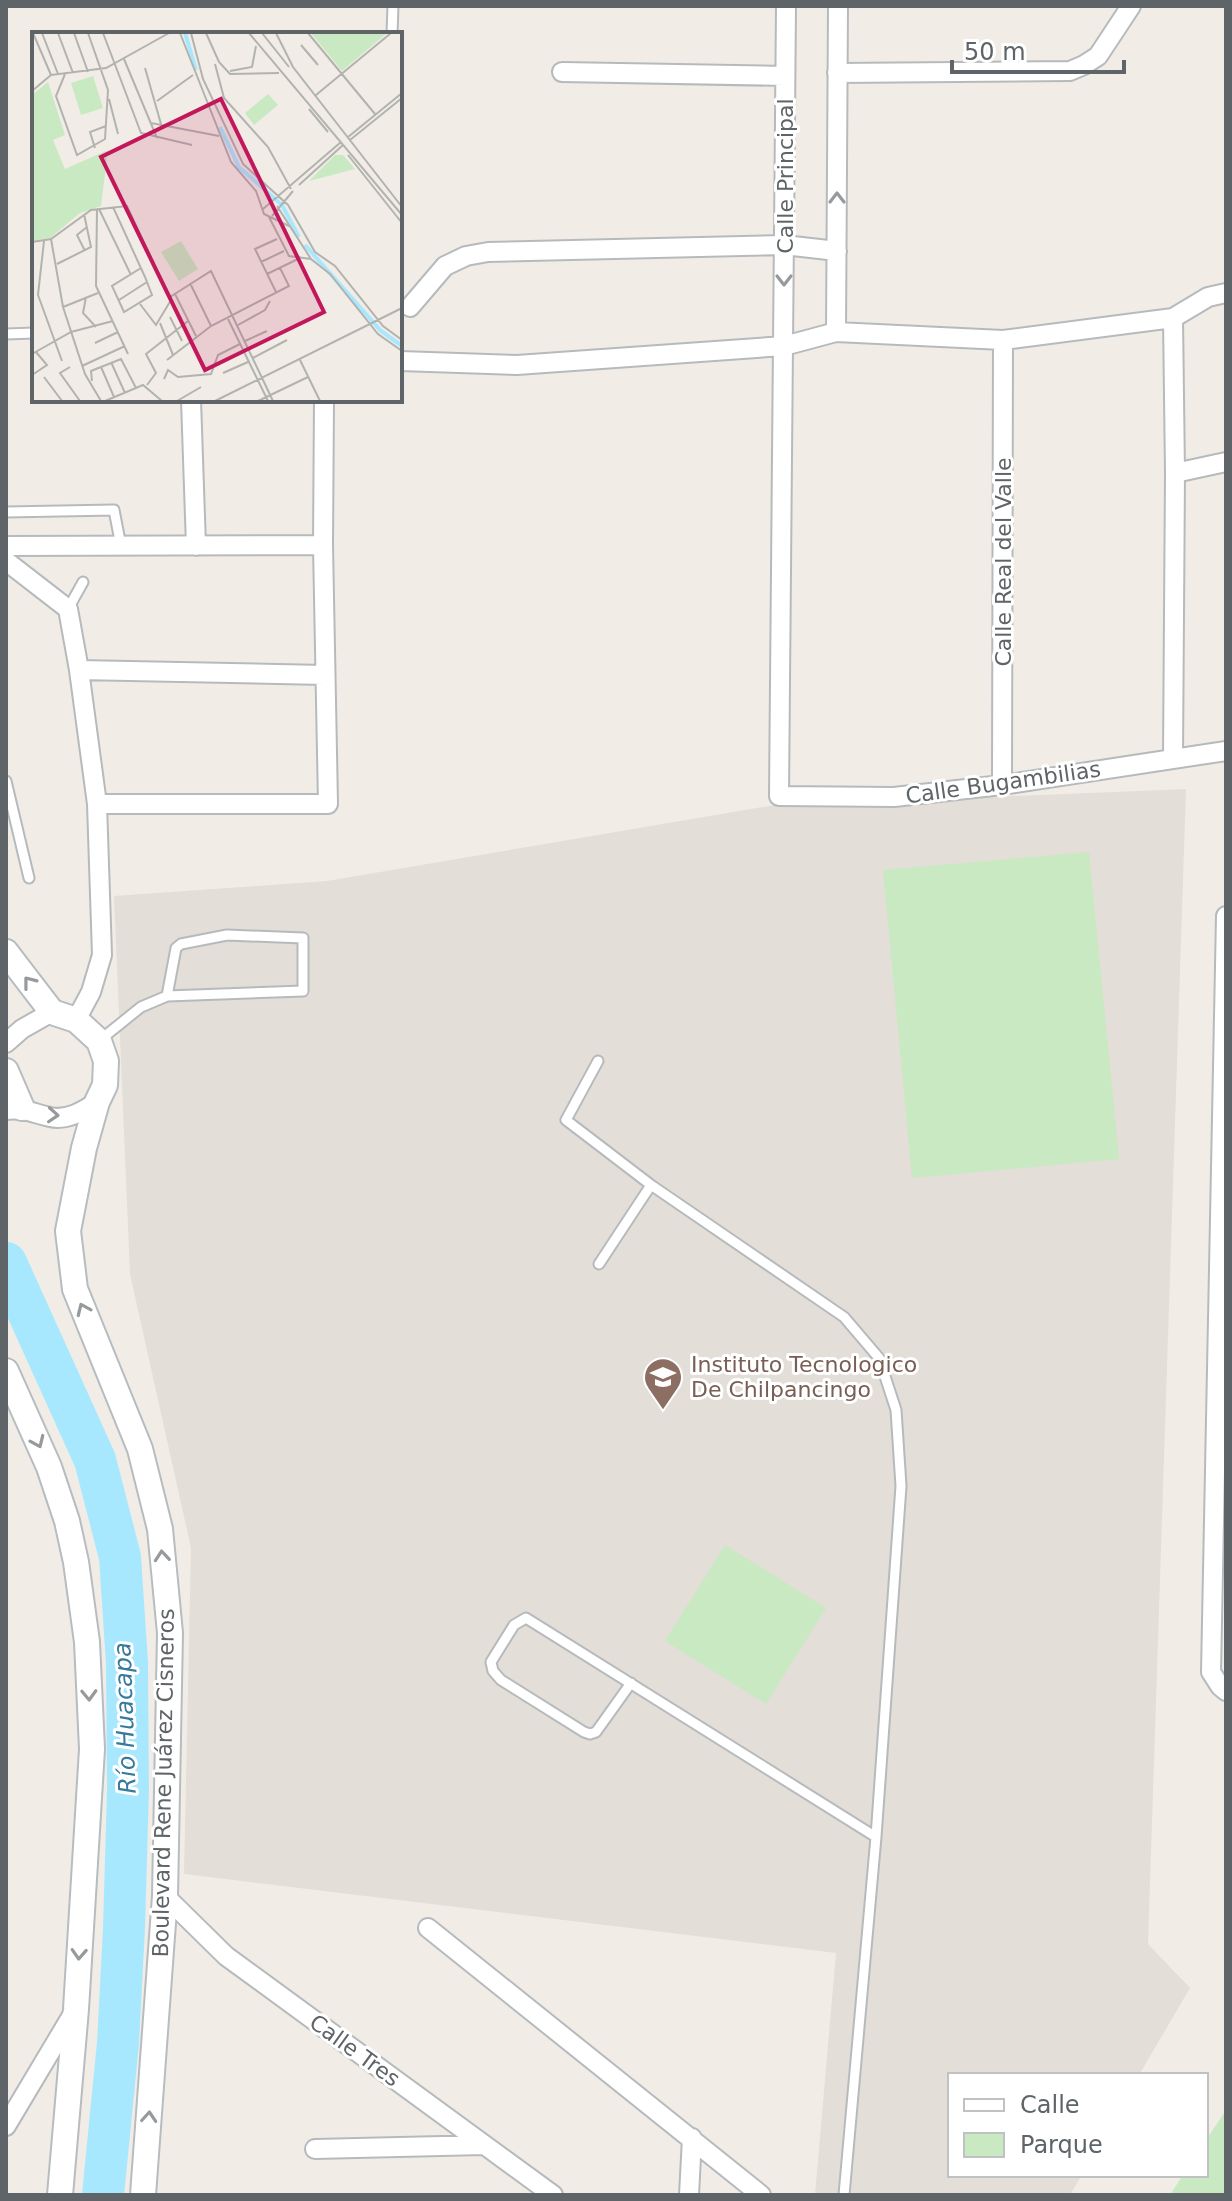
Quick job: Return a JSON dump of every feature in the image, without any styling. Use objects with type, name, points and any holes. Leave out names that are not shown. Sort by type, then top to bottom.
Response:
[{"type":"main road","points":[[6,952],[52,1012],[76,1020],[99,1041]]},
{"type":"main road","name":"Boulevard Rene Juárez Cisneros","points":[[99,1041],[106,1061],[105,1085],[84,1148],[68,1231],[75,1289],[140,1449],[160,1529],[170,1633],[165,1896],[143,2195]]},
{"type":"main road","points":[[6,1071],[14,1109]]},
{"type":"main road","points":[[6,1371],[49,1467],[67,1521],[87,1642],[92,1749],[76,2009],[60,2195]]},
{"type":"street","name":"Calle Principal","points":[[779,796],[786,6]]},
{"type":"street","points":[[836,332],[838,6]]},
{"type":"street","points":[[837,73],[1070,71],[1098,56],[1131,6]]},
{"type":"street","points":[[562,72],[785,76]]},
{"type":"street","points":[[410,307],[445,266],[466,256],[488,252],[784,245],[837,251]]},
{"type":"street","points":[[402,361],[517,365],[784,346],[836,332],[1003,340],[1173,318],[1208,297],[1226,293]]},
{"type":"street","points":[[1173,318],[1173,758]]},
{"type":"street","name":"Calle Real del Valle","points":[[1002,785],[1003,340]]},
{"type":"street","points":[[191,402],[196,546]]},
{"type":"street","points":[[97,804],[328,804],[323,545],[324,402]]},
{"type":"street","points":[[1175,473],[1226,462]]},
{"type":"street","points":[[6,546],[323,545]]},
{"type":"street","points":[[6,561],[68,609],[79,670],[97,804],[102,955],[91,992],[76,1020]]},
{"type":"street","points":[[79,670],[325,675]]},
{"type":"street","name":"Calle Bugambilias","points":[[779,796],[894,797],[1002,785],[1226,751]]},
{"type":"street","points":[[1226,916],[1223,1190],[1211,1672],[1226,1691]]},
{"type":"street","points":[[6,1043],[22,1029],[52,1012]]},
{"type":"street","points":[[14,1109],[53,1118],[80,1113],[97,1102]]},
{"type":"street","name":"Calle Tres","points":[[165,1896],[226,1956],[553,2195]]},
{"type":"street","points":[[428,1928],[761,2195]]},
{"type":"street","points":[[6,2126],[76,2009]]},
{"type":"street","points":[[689,2195],[692,2138]]},
{"type":"street","points":[[315,2149],[484,2145]]},
{"type":"lane","points":[[392,32],[393,6]]},
{"type":"lane","points":[[6,334],[32,333]]},
{"type":"lane","points":[[6,512],[114,510],[121,546]]},
{"type":"lane","points":[[68,609],[83,582]]},
{"type":"lane","points":[[6,781],[29,878]]},
{"type":"lane","points":[[99,1041],[141,1007],[167,996],[303,991],[303,938],[227,935],[181,944],[176,948],[167,996]]},
{"type":"lane","points":[[598,1061],[566,1120],[651,1185],[844,1317],[879,1358],[896,1410],[901,1486],[876,1837],[844,2195]]},
{"type":"lane","points":[[599,1264],[651,1185]]},
{"type":"lane","points":[[631,1683],[596,1732],[590,1734],[501,1680],[493,1671],[491,1662],[514,1625],[526,1618],[631,1683],[876,1837]]},
{"type":"shaded area","name":"Instituto Tecnologico De Chilpancingo","points":[[1186,789],[1148,1944],[1190,1988],[1140,2073],[948,2073],[948,2177],[1081,2177],[1070,2195],[815,2195],[836,1953],[184,1874],[191,1548],[130,1274],[114,896],[327,881],[769,806]]},
{"type":"green space","points":[[1089,852],[1119,1159],[912,1178],[883,870]]},
{"type":"green space","points":[[725,1545],[826,1608],[766,1704],[665,1641]]},
{"type":"green space","points":[[1226,2110],[1226,2195],[1170,2195],[1182,2177],[1208,2177],[1208,2137]]},
{"type":"waterway","name":"Río Huacapa","points":[[6,1263],[95,1460],[120,1557],[127,1663],[128,1790],[118,2043],[103,2195]]},
{"type":"place","name":"Instituto Tecnologico De Chilpancingo","points":[[663,1411]]}]
